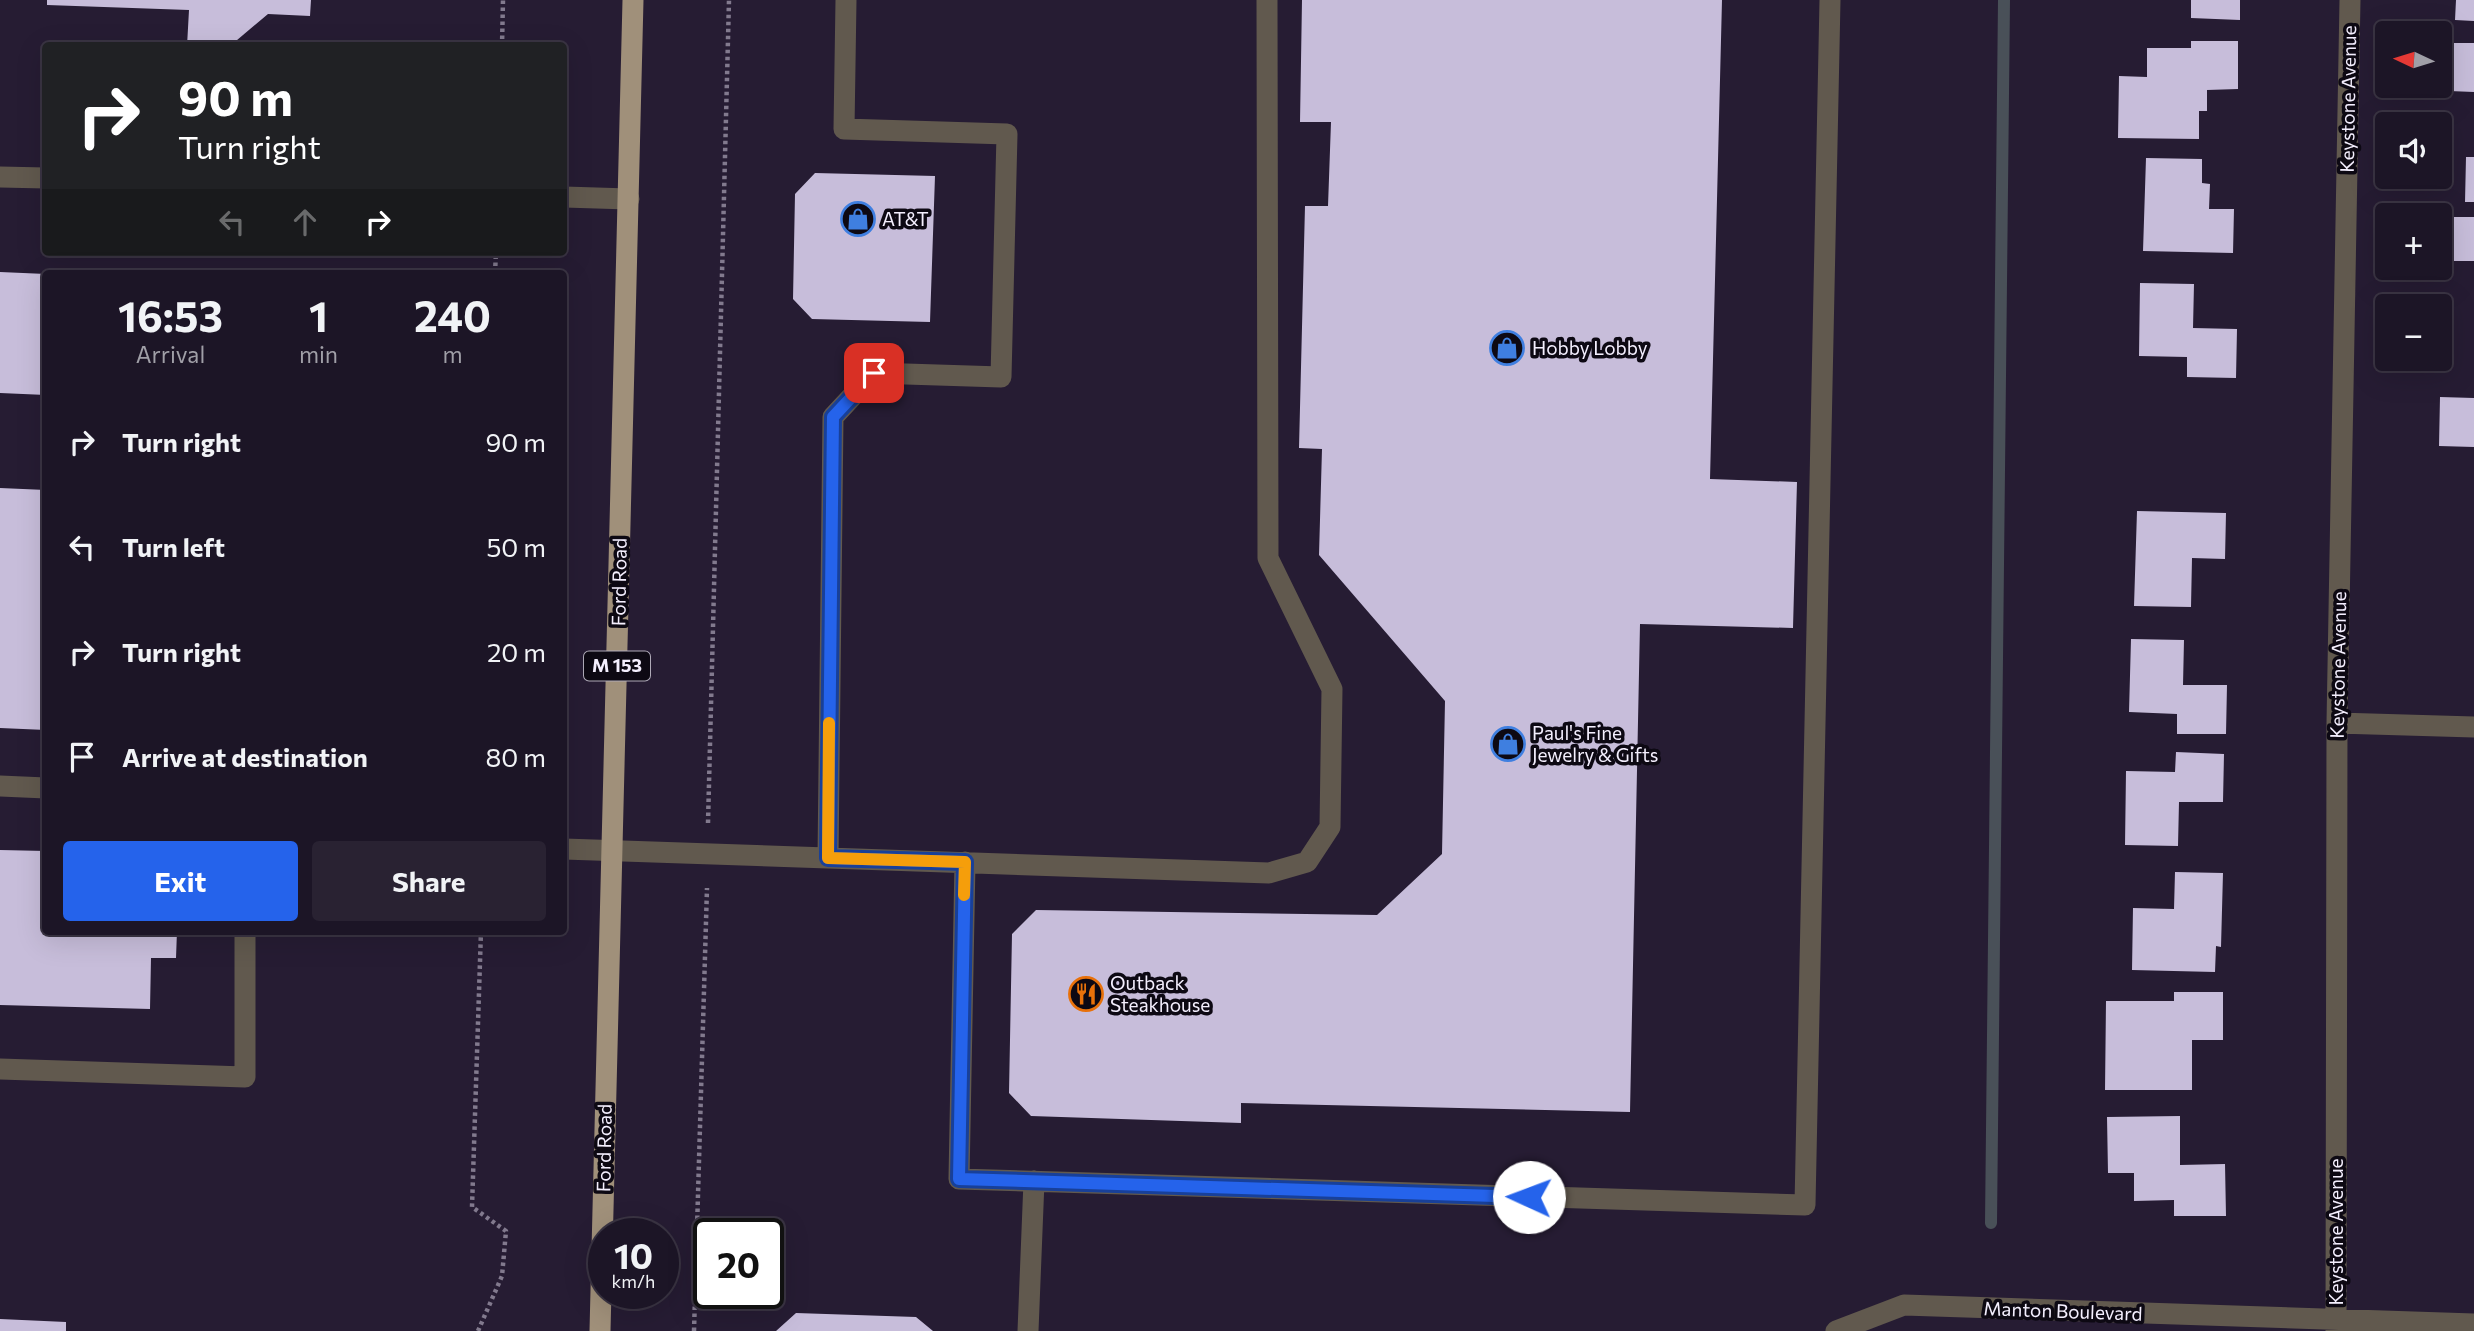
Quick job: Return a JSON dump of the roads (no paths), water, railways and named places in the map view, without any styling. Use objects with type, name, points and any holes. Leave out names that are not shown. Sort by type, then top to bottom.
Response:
[{"type":"main road","name":"Ford Road","points":[[600,1331],[634,0]]},
{"type":"street","points":[[828,858],[833,417],[874,373],[1001,377],[1007,134],[844,129],[846,0]]},
{"type":"street","points":[[567,849],[1269,873],[1307,862],[1330,827],[1332,689],[1268,558],[1267,0]]},
{"type":"street","points":[[965,862],[959,1179],[1805,1205],[1830,0]]},
{"type":"street","name":"Keystone Avenue","points":[[2336,1325],[2337,723],[2350,0]]},
{"type":"street","points":[[0,177],[42,178]]},
{"type":"street","points":[[567,197],[629,199]]},
{"type":"street","points":[[2337,723],[2474,727]]},
{"type":"street","points":[[0,786],[42,788]]},
{"type":"street","points":[[0,1069],[244,1077],[246,935]]},
{"type":"street","points":[[1028,1331],[1034,1181]]},
{"type":"street","name":"Manton Boulevard","points":[[1836,1331],[1904,1305],[2336,1325],[2474,1324]]},
{"type":"waterway","points":[[1991,1223],[2004,0]]},
{"type":"place","name":"AT&T","points":[[858,219]]},
{"type":"place","name":"Hobby Lobby","points":[[1507,348]]},
{"type":"place","name":"Paul's Fine Jewelry & Gifts","points":[[1508,744]]},
{"type":"place","name":"Outback Steakhouse","points":[[1086,994]]}]
